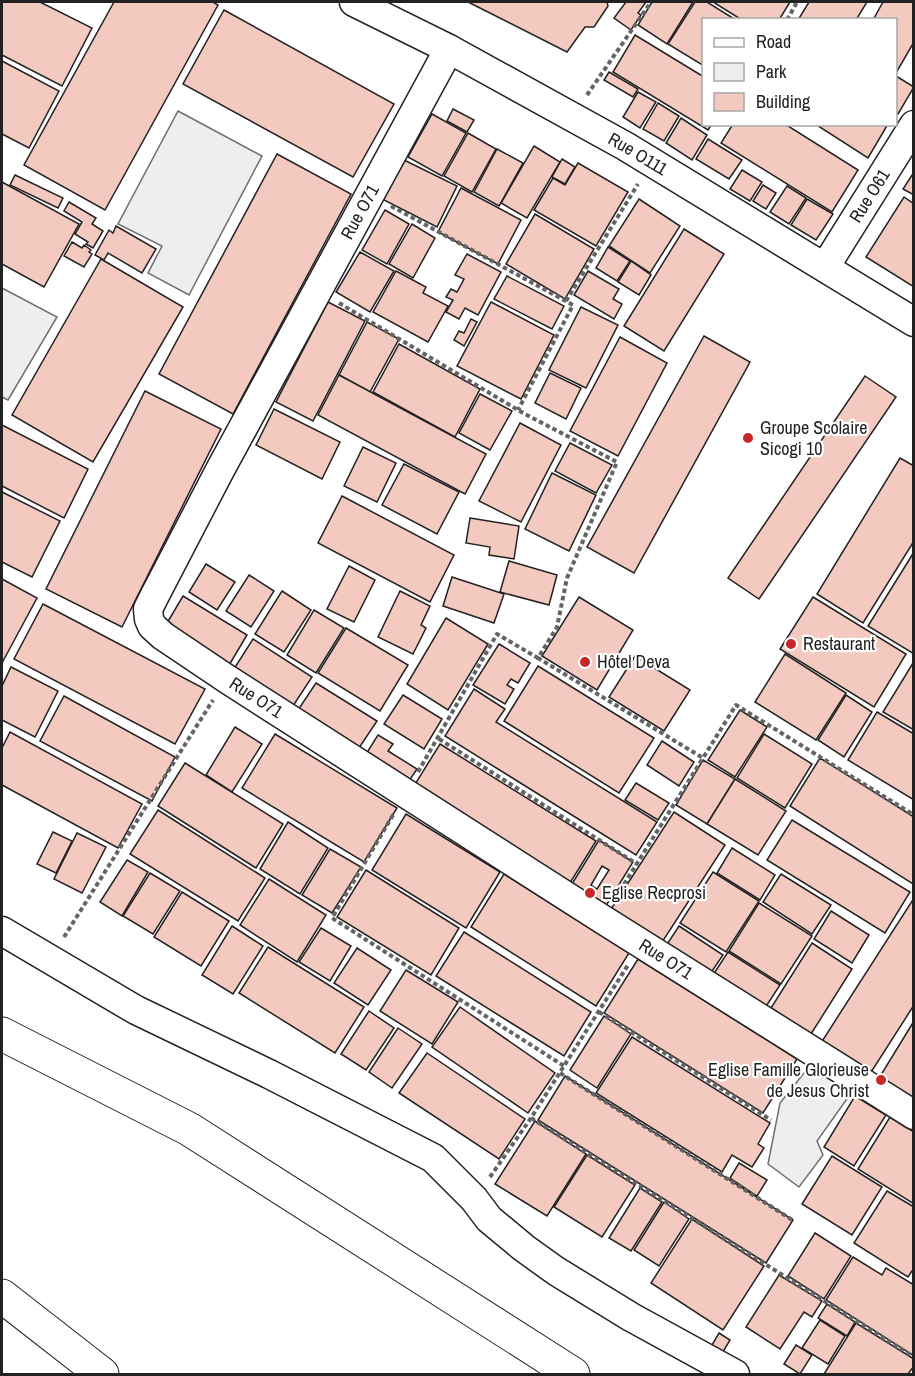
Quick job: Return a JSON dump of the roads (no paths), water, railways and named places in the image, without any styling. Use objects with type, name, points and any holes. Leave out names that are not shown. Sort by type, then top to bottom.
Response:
[{"type":"highway","points":[[2,1034],[189,1129],[573,1374]]},
{"type":"highway","points":[[2,1296],[102,1374]]},
{"type":"street","name":"Rue O111","points":[[354,2],[449,49],[652,162],[914,322]]},
{"type":"street","name":"Rue O71","points":[[449,49],[220,470],[148,609],[152,626],[226,679],[914,1115]]},
{"type":"street","name":"Rue O61","points":[[825,267],[914,125]]},
{"type":"street","points":[[2,931],[136,1010],[269,1074],[433,1158],[474,1199],[489,1219],[556,1271],[631,1317],[735,1374]]},
{"type":"place","name":"Groupe Scolaire Sicogi 10","points":[[748,438]]},
{"type":"place","name":"Restaurant","points":[[791,644]]},
{"type":"place","name":"Hôtel Deva","points":[[585,662]]},
{"type":"place","name":"Eglise Recprosi","points":[[590,893]]},
{"type":"place","name":"Eglise Famille Glorieuse de Jesus Christ","points":[[881,1080]]}]
